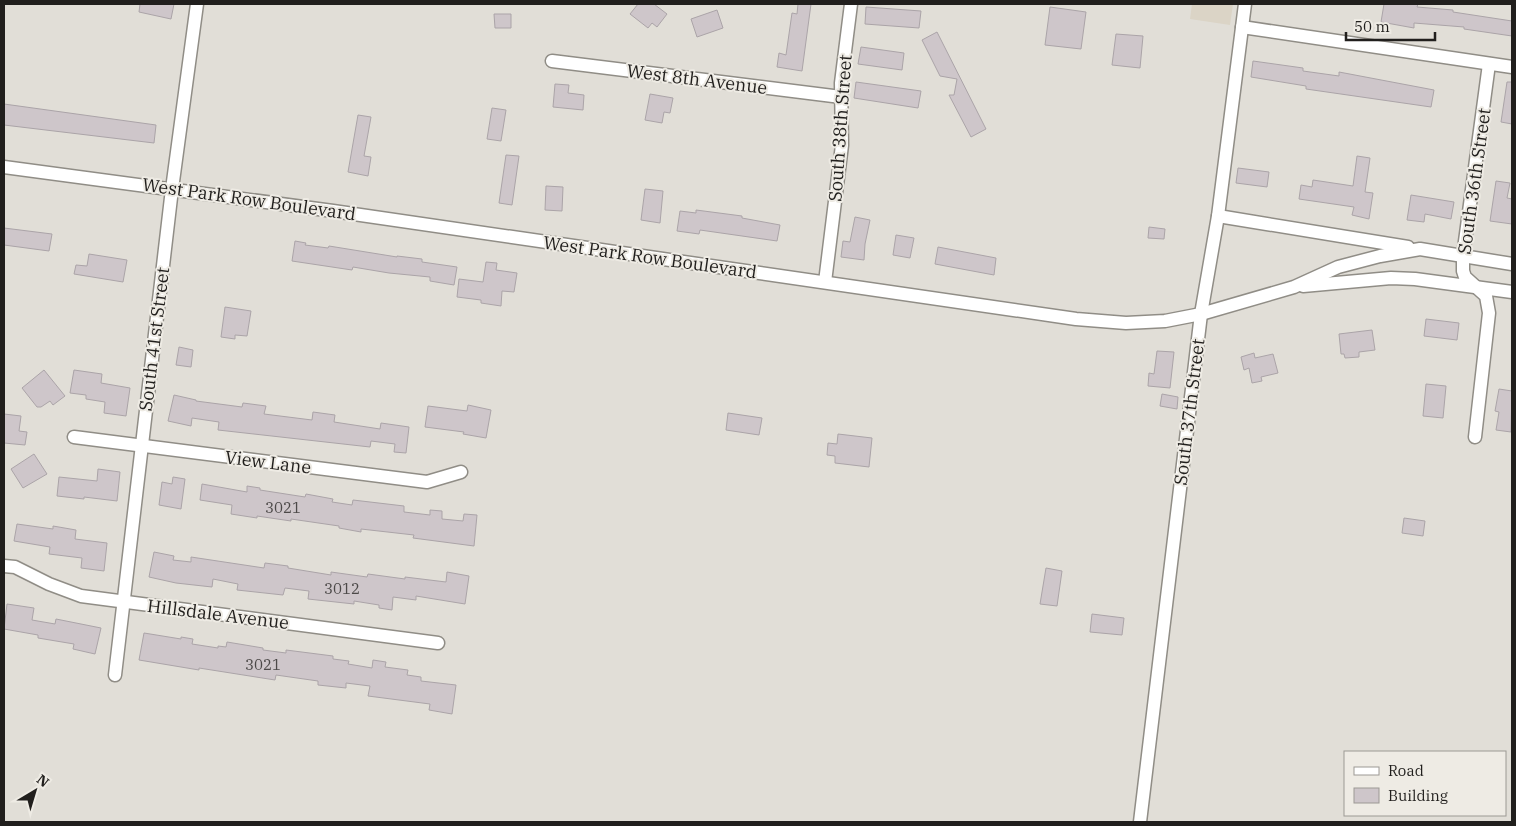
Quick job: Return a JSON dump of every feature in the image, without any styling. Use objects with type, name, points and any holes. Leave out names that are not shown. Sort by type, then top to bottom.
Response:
[{"type":"street","name":"South 41st Street","points":[[114,675],[172,189],[197,4]]},
{"type":"street","name":"South 38th Street","points":[[825,282],[842,145],[840,83],[851,4]]},
{"type":"street","name":"South 37th Street","points":[[1140,822],[1201,314],[1218,216],[1245,4]]},
{"type":"street","points":[[1242,27],[1512,67]]},
{"type":"street","name":"West 8th Avenue","points":[[552,61],[841,97]]},
{"type":"street","name":"South 36th Street","points":[[1475,437],[1489,313],[1486,296],[1465,277],[1463,256],[1490,64]]},
{"type":"street","name":"West Park Row Boulevard","points":[[4,167],[172,189],[1076,319],[1116,323],[1165,321],[1201,314],[1294,286],[1338,267],[1380,256],[1420,249]]},
{"type":"street","name":"West Park Row Boulevard","points":[[1218,216],[1512,264]]},
{"type":"street","name":"West Park Row Boulevard","points":[[1294,286],[1391,278],[1415,279],[1512,292]]},
{"type":"street","name":"View Lane","points":[[74,437],[427,482],[461,472]]},
{"type":"street","name":"Hillsdale Avenue","points":[[4,566],[15,567],[49,584],[82,596],[438,643]]},
{"type":"shaded area","points":[[1192,4],[1233,4],[1230,25],[1190,19]]},
{"type":"building","points":[[140,4],[174,4],[171,19],[139,12]]},
{"type":"building","points":[[638,4],[654,4],[667,14],[657,27],[652,23],[648,28],[630,14]]},
{"type":"building","points":[[798,4],[811,4],[802,71],[777,67],[779,53],[786,55],[792,13],[797,14]]},
{"type":"building","points":[[1384,4],[1418,4],[1417,7],[1453,10],[1453,12],[1512,21],[1512,36],[1464,29],[1464,27],[1414,23],[1414,28],[1381,22]]},
{"type":"building","points":[[866,7],[921,11],[919,28],[865,24]]},
{"type":"building","points":[[1050,7],[1086,12],[1081,49],[1045,45]]},
{"type":"building","points":[[717,10],[723,28],[697,37],[691,19]]},
{"type":"building","points":[[494,14],[511,14],[511,28],[495,28]]},
{"type":"building","points":[[937,32],[986,129],[971,137],[949,95],[954,95],[957,79],[940,76],[922,40]]},
{"type":"building","points":[[1116,34],[1143,36],[1140,68],[1112,65]]},
{"type":"building","points":[[861,47],[904,53],[902,70],[858,64]]},
{"type":"building","points":[[1253,61],[1303,68],[1303,71],[1339,76],[1339,72],[1434,90],[1431,107],[1306,89],[1306,86],[1251,77]]},
{"type":"building","points":[[856,82],[921,91],[918,108],[854,98]]},
{"type":"building","points":[[1507,82],[1512,82],[1512,124],[1501,122]]},
{"type":"building","points":[[555,84],[569,85],[568,93],[584,95],[583,110],[553,107]]},
{"type":"building","points":[[650,94],[673,98],[670,113],[664,112],[662,123],[645,120]]},
{"type":"building","points":[[4,104],[156,125],[154,143],[4,125]]},
{"type":"building","points":[[492,108],[506,110],[501,141],[487,139]]},
{"type":"building","points":[[358,115],[371,117],[364,156],[371,157],[368,176],[348,172]]},
{"type":"building","points":[[506,155],[519,156],[512,205],[499,203]]},
{"type":"building","points":[[1357,156],[1370,158],[1365,192],[1373,193],[1369,219],[1352,215],[1354,207],[1299,199],[1301,185],[1312,187],[1313,180],[1353,186]]},
{"type":"building","points":[[1238,168],[1269,172],[1267,187],[1236,183]]},
{"type":"building","points":[[1496,181],[1510,183],[1507,198],[1512,199],[1512,224],[1490,221]]},
{"type":"building","points":[[546,186],[563,187],[562,211],[545,210]]},
{"type":"building","points":[[645,189],[663,191],[660,223],[641,220]]},
{"type":"building","points":[[1411,195],[1454,202],[1451,219],[1425,214],[1424,222],[1407,220]]},
{"type":"building","points":[[696,210],[742,216],[742,218],[780,225],[777,241],[700,230],[699,234],[677,231],[680,211],[696,213]]},
{"type":"building","points":[[855,217],[870,220],[864,260],[841,257],[843,241],[850,242]]},
{"type":"building","points":[[1149,227],[1165,229],[1164,239],[1148,238]]},
{"type":"building","points":[[4,228],[52,234],[49,251],[4,245]]},
{"type":"building","points":[[896,235],[914,238],[910,258],[893,255]]},
{"type":"building","points":[[295,241],[306,243],[305,245],[328,248],[329,246],[422,259],[422,262],[457,267],[454,285],[430,281],[430,277],[353,267],[352,270],[292,261]]},
{"type":"building","points":[[938,247],[996,258],[994,275],[935,264]]},
{"type":"building","points":[[89,254],[127,260],[123,282],[74,274],[76,265],[87,266]]},
{"type":"building","points":[[486,262],[497,263],[496,270],[517,273],[514,292],[502,291],[501,306],[481,303],[481,300],[457,297],[459,279],[483,282]]},
{"type":"building","points":[[225,307],[251,311],[247,336],[235,335],[235,339],[221,337]]},
{"type":"building","points":[[1426,319],[1459,323],[1457,340],[1424,336]]},
{"type":"building","points":[[1372,330],[1375,350],[1359,352],[1359,357],[1345,358],[1344,354],[1341,354],[1339,334]]},
{"type":"building","points":[[179,347],[193,350],[191,367],[176,365]]},
{"type":"building","points":[[1157,351],[1174,352],[1170,388],[1148,386],[1149,373],[1154,374]]},
{"type":"building","points":[[1254,353],[1255,358],[1273,354],[1278,373],[1261,377],[1262,381],[1252,383],[1249,368],[1244,370],[1241,357]]},
{"type":"building","points":[[44,370],[65,396],[53,405],[50,401],[41,407],[37,407],[22,388]]},
{"type":"building","points":[[74,370],[102,374],[101,383],[130,388],[126,416],[104,413],[105,402],[86,399],[86,395],[70,393]]},
{"type":"building","points":[[1426,384],[1446,386],[1443,418],[1423,416]]},
{"type":"building","points":[[1499,389],[1512,391],[1511,432],[1496,430],[1499,412],[1495,411]]},
{"type":"building","points":[[1162,394],[1178,397],[1177,409],[1160,406]]},
{"type":"building","points":[[174,395],[196,401],[242,407],[243,403],[266,406],[264,414],[312,420],[313,412],[335,415],[334,422],[380,429],[381,423],[409,427],[406,453],[394,452],[395,444],[371,441],[370,447],[218,430],[219,422],[192,418],[191,426],[168,421]]},
{"type":"building","points":[[468,405],[491,410],[486,438],[463,434],[464,432],[425,427],[428,406],[467,411]]},
{"type":"building","points":[[728,413],[762,418],[759,435],[726,430]]},
{"type":"building","points":[[4,414],[21,416],[19,431],[27,432],[25,445],[4,443]]},
{"type":"building","points":[[838,434],[872,438],[869,467],[835,463],[835,456],[827,455],[828,443],[837,444]]},
{"type":"building","points":[[34,454],[47,474],[23,488],[11,469]]},
{"type":"building","points":[[98,469],[120,472],[117,501],[57,496],[59,477],[97,481]]},
{"type":"building","points":[[173,477],[185,479],[181,509],[159,505],[162,482],[172,484]]},
{"type":"building","points":[[202,484],[247,492],[247,486],[260,488],[260,490],[305,497],[306,494],[333,499],[332,502],[352,505],[353,500],[404,506],[404,512],[430,515],[430,510],[442,511],[442,519],[463,521],[464,514],[477,515],[474,546],[413,538],[414,535],[361,529],[361,532],[339,528],[339,526],[291,519],[291,521],[231,514],[232,505],[200,500]]},
{"type":"building","points":[[1404,518],[1425,521],[1423,536],[1402,533]]},
{"type":"building","points":[[17,524],[53,529],[53,526],[76,530],[75,539],[107,543],[104,571],[81,568],[82,558],[49,554],[50,547],[14,541]]},
{"type":"building","points":[[154,552],[174,556],[173,560],[191,562],[191,557],[264,568],[265,563],[331,575],[331,572],[367,577],[368,574],[446,582],[447,572],[469,576],[465,604],[416,596],[416,600],[393,597],[392,610],[379,608],[379,605],[354,601],[354,604],[308,599],[309,591],[285,588],[283,595],[237,590],[238,584],[213,579],[212,587],[176,583],[149,577]]},
{"type":"building","points":[[1046,568],[1062,571],[1057,606],[1040,604]]},
{"type":"building","points":[[7,604],[34,608],[32,620],[55,624],[56,619],[101,628],[95,654],[73,649],[74,644],[38,638],[38,635],[4,629]]},
{"type":"building","points":[[1092,614],[1124,618],[1122,635],[1090,632]]},
{"type":"building","points":[[144,633],[193,639],[192,644],[218,648],[218,646],[226,647],[227,642],[263,648],[263,650],[286,653],[286,650],[333,656],[333,659],[349,661],[348,664],[372,668],[373,660],[386,662],[385,667],[408,670],[407,675],[421,677],[421,681],[456,685],[452,714],[429,710],[430,704],[368,696],[370,686],[346,683],[346,688],[318,685],[318,681],[276,675],[275,680],[139,660]]}]
